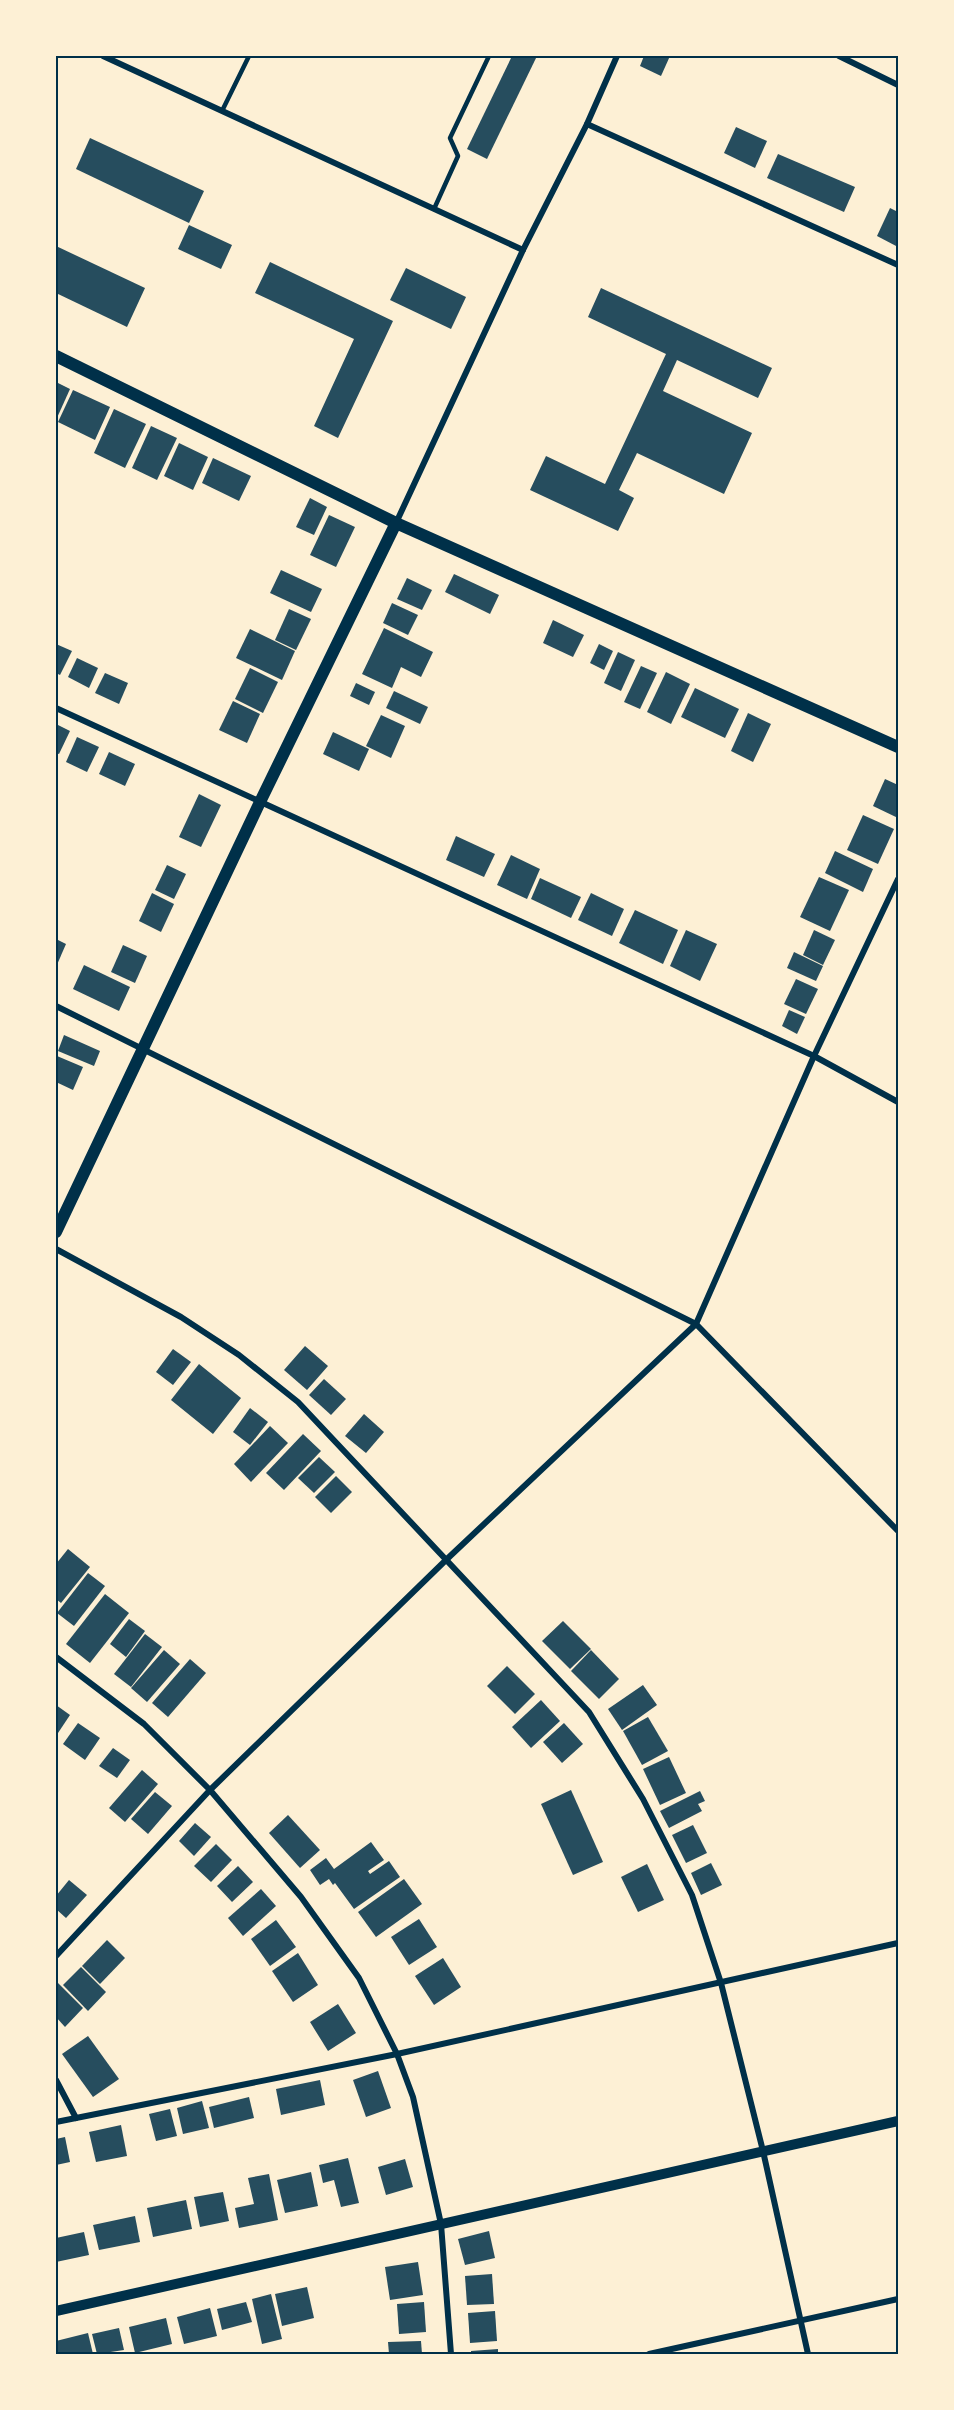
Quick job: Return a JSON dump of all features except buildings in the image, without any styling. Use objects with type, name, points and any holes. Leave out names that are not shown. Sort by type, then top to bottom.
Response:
[{"type":"main road","points":[[56,356],[396,523],[898,747]]},
{"type":"main road","points":[[56,1232],[260,802],[396,523]]},
{"type":"street","points":[[104,56],[523,250]]},
{"type":"street","points":[[396,523],[523,250],[587,124],[617,56]]},
{"type":"street","points":[[838,56],[898,85]]},
{"type":"street","points":[[587,124],[898,265]]},
{"type":"street","points":[[56,708],[814,1056],[898,1102]]},
{"type":"street","points":[[56,1956],[210,1790],[447,1559],[696,1324],[814,1056],[898,879]]},
{"type":"street","points":[[56,1006],[696,1324],[898,1531]]},
{"type":"street","points":[[56,1249],[181,1317],[247,1362],[298,1402],[589,1712],[643,1799],[692,1895],[721,1983],[763,2151],[808,2355]]},
{"type":"street","points":[[56,1657],[144,1724],[210,1790],[301,1897],[359,1978],[397,2054],[413,2097],[441,2224],[451,2355]]},
{"type":"street","points":[[56,2122],[397,2054],[898,1943]]},
{"type":"street","points":[[56,2080],[76,2118]]},
{"type":"street","points":[[56,2311],[898,2121]]},
{"type":"street","points":[[649,2355],[898,2299]]},
{"type":"lane","points":[[222,111],[249,56]]},
{"type":"lane","points":[[434,209],[458,156],[450,138],[489,56]]}]
